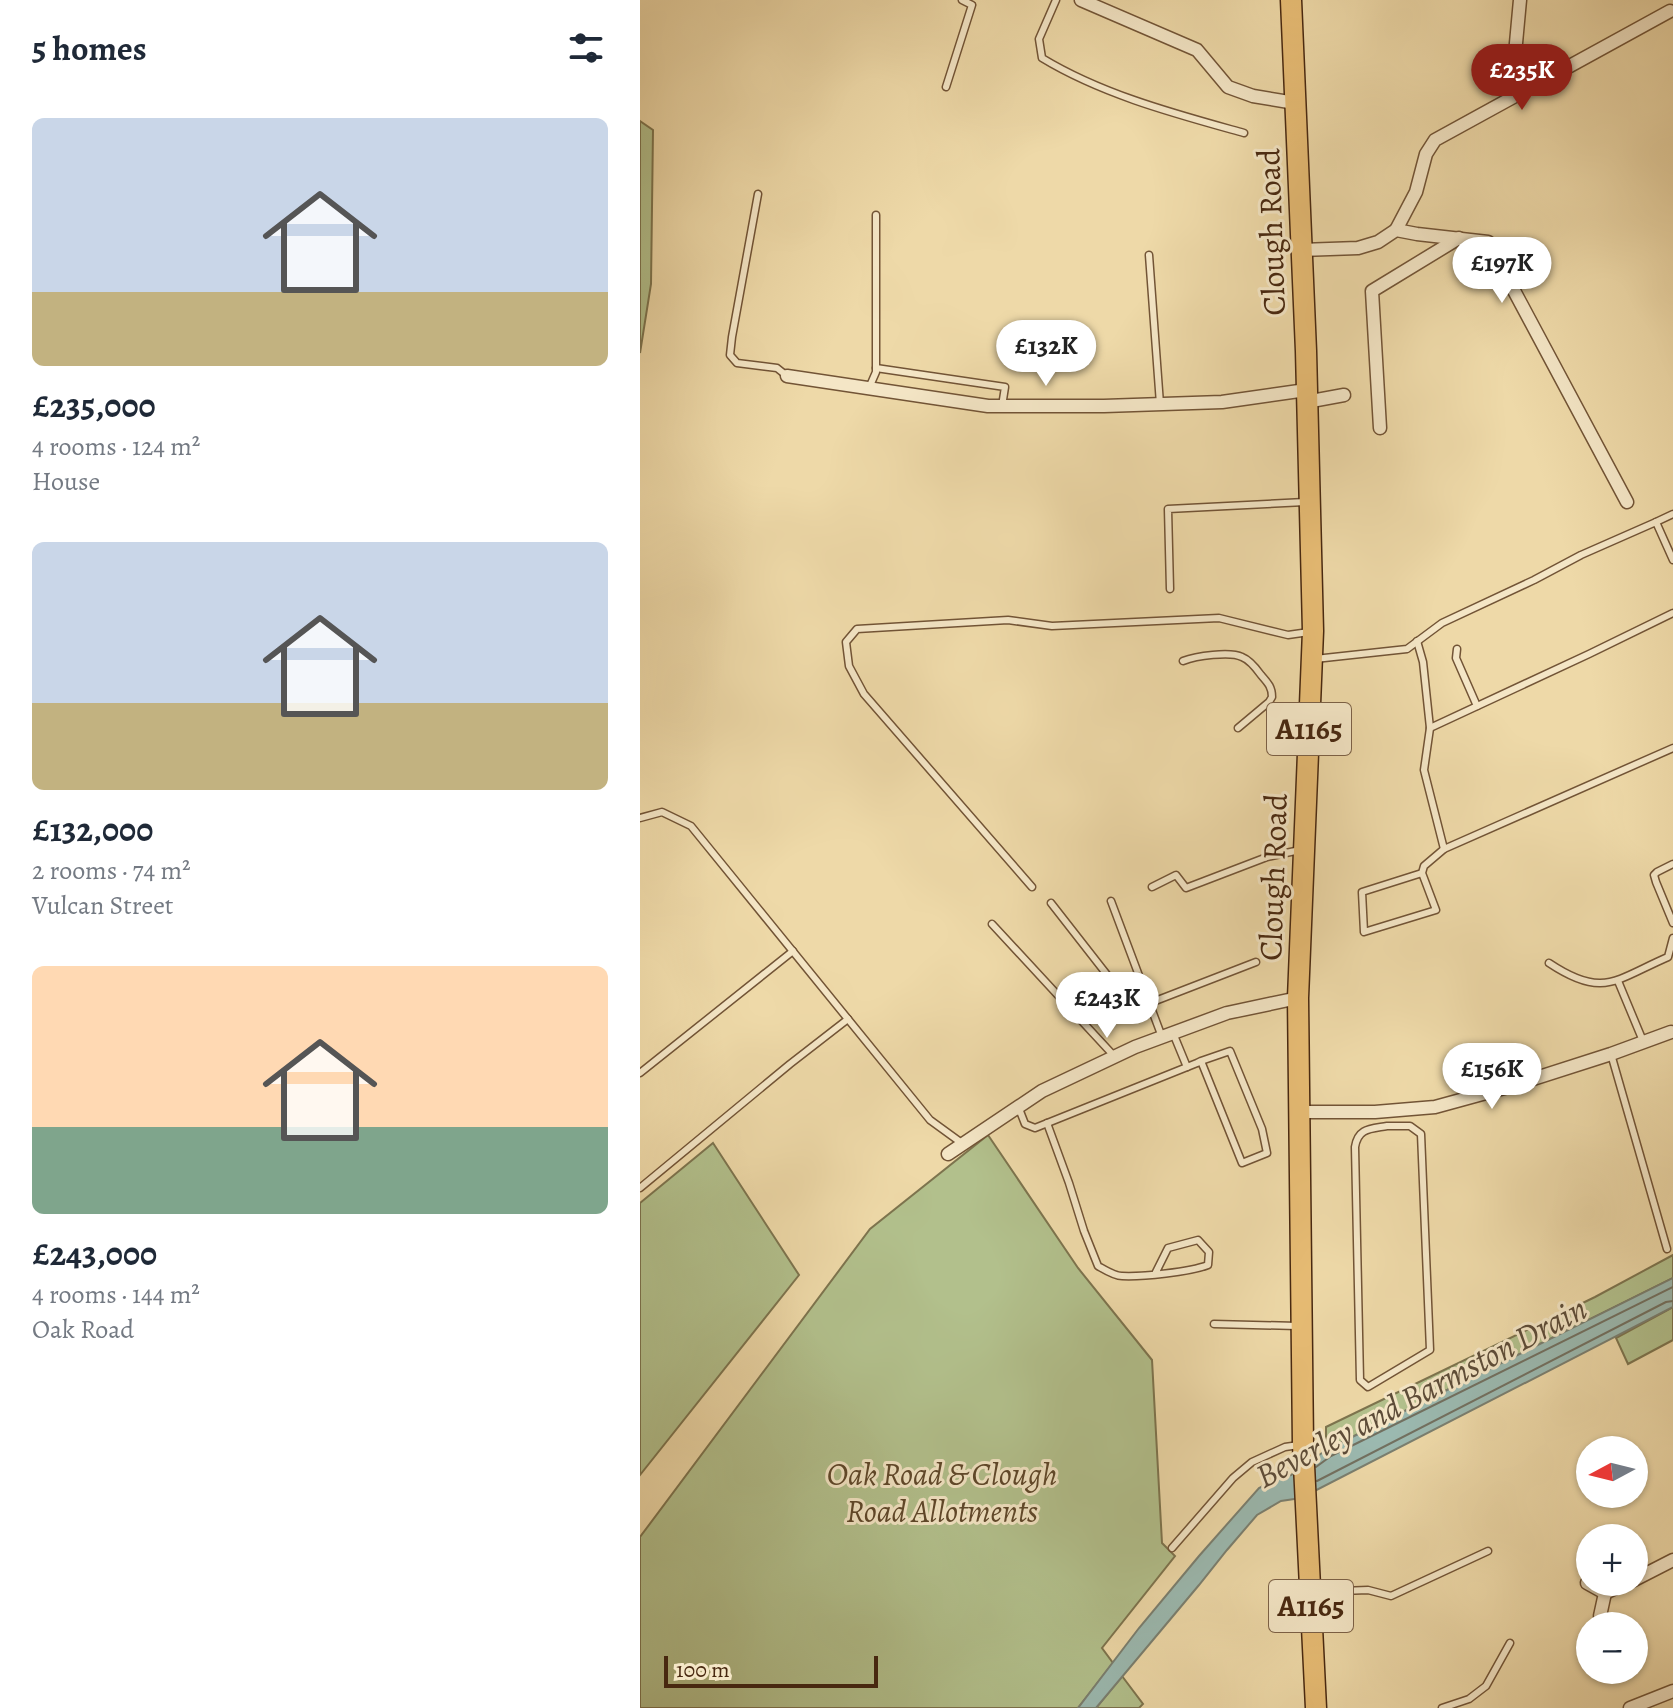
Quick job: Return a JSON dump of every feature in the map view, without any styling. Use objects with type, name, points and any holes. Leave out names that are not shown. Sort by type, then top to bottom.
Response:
[{"type":"main road","name":"Clough Road","points":[[1291,0],[1313,631],[1298,998],[1304,1451],[1316,1708]]},
{"type":"street","points":[[1081,0],[1197,50],[1228,87],[1253,96],[1295,103]]},
{"type":"street","points":[[1511,97],[1520,0]]},
{"type":"street","points":[[1301,250],[1358,248],[1378,242],[1396,230],[1416,192],[1426,154],[1435,140],[1670,11]]},
{"type":"street","points":[[1396,230],[1488,242],[1627,502]]},
{"type":"street","points":[[1380,428],[1372,291],[1459,238]]},
{"type":"street","points":[[787,376],[988,406],[1160,404],[1344,395]]},
{"type":"street","points":[[948,1154],[1042,1091],[1115,1057],[1227,1013],[1298,998]]},
{"type":"street","points":[[1299,1112],[1435,1107],[1611,1054],[1672,1031]]},
{"type":"street","points":[[1648,1572],[1673,1560]]},
{"type":"street","points":[[1630,1708],[1673,1691]]},
{"type":"lane","points":[[946,87],[972,5],[962,0]]},
{"type":"lane","points":[[1056,0],[1039,39],[1042,58],[1063,71],[1106,89],[1244,133]]},
{"type":"lane","points":[[758,194],[730,355],[737,363],[777,368],[787,376]]},
{"type":"lane","points":[[869,388],[876,368],[876,215]]},
{"type":"lane","points":[[1149,255],[1160,404]]},
{"type":"lane","points":[[876,368],[1005,387],[1002,406]]},
{"type":"lane","points":[[1170,589],[1168,509],[1309,502]]},
{"type":"lane","points":[[1311,659],[1407,649],[1442,623],[1673,514]]},
{"type":"lane","points":[[1656,522],[1673,560]]},
{"type":"lane","points":[[1430,728],[1673,613]]},
{"type":"lane","points":[[1032,887],[864,694],[849,666],[846,642],[857,629],[1008,620],[1052,626],[1219,618],[1288,635],[1313,631]]},
{"type":"lane","points":[[1417,641],[1423,662],[1430,728],[1424,770],[1444,849]]},
{"type":"lane","points":[[1457,649],[1456,658],[1477,706]]},
{"type":"lane","points":[[1183,661],[1191,657],[1233,654],[1251,663],[1271,686],[1269,702],[1238,728]]},
{"type":"lane","points":[[1422,873],[1362,892],[1364,932],[1436,910],[1422,873],[1424,866],[1444,849],[1673,748]]},
{"type":"lane","points":[[640,818],[662,812],[691,826],[930,1120],[963,1144]]},
{"type":"lane","points":[[1152,887],[1176,875],[1186,888],[1267,857],[1304,849]]},
{"type":"lane","points":[[1673,864],[1654,875],[1673,923]]},
{"type":"lane","points":[[1111,901],[1150,1003],[1187,1067]]},
{"type":"lane","points":[[1051,903],[1126,999],[1138,1005],[1256,962]]},
{"type":"lane","points":[[992,924],[1115,1057]]},
{"type":"lane","points":[[1549,963],[1569,976],[1591,984],[1605,984],[1668,957],[1673,938]]},
{"type":"lane","points":[[640,1073],[793,951]]},
{"type":"lane","points":[[1618,981],[1643,1041]]},
{"type":"lane","points":[[640,1188],[848,1019]]},
{"type":"lane","points":[[1018,1106],[1025,1124],[1035,1128],[1201,1061],[1230,1051],[1262,1129],[1267,1153],[1242,1163],[1201,1061]]},
{"type":"lane","points":[[1611,1054],[1667,1249]]},
{"type":"lane","points":[[1387,1126],[1388,1111]]},
{"type":"lane","points":[[1047,1123],[1098,1266],[1119,1276],[1155,1274],[1208,1265],[1209,1252],[1198,1240],[1168,1248],[1155,1274]]},
{"type":"lane","points":[[1387,1126],[1410,1126],[1421,1134],[1430,1350],[1368,1387],[1360,1380],[1355,1147],[1356,1138],[1363,1130],[1387,1126]]},
{"type":"lane","points":[[1214,1324],[1301,1326]]},
{"type":"lane","points":[[1172,1548],[1233,1478],[1252,1462],[1285,1447],[1304,1451]]},
{"type":"lane","points":[[1311,1593],[1368,1590],[1391,1596],[1488,1551]]},
{"type":"lane","points":[[1442,1708],[1469,1699],[1486,1686],[1510,1643]]},
{"type":"green space","points":[[640,121],[653,130],[651,284],[640,353]]},
{"type":"green space","name":"Oak Road & Clough Road Allotments","points":[[988,1135],[1078,1268],[1152,1360],[1162,1543],[1175,1556],[1102,1648],[1113,1663],[1078,1708],[640,1708],[640,1537],[870,1229]]},
{"type":"green space","points":[[713,1143],[799,1275],[640,1475],[640,1203]]},
{"type":"green space","points":[[1673,1255],[1673,1278],[1326,1450],[1326,1427],[1595,1297]]},
{"type":"green space","points":[[1673,1307],[1673,1340],[1628,1364],[1616,1338]]},
{"type":"green space","points":[[1122,1676],[1143,1704],[1139,1708],[1096,1708]]},
{"type":"water","points":[[1673,1278],[1673,1307],[1301,1498],[1281,1501],[1257,1515],[1096,1708],[1078,1708],[1139,1628],[1259,1488],[1291,1475],[1326,1450]]},
{"type":"water label","name":"Beverley and Barmston Drain","points":[[1421,1392]]}]
